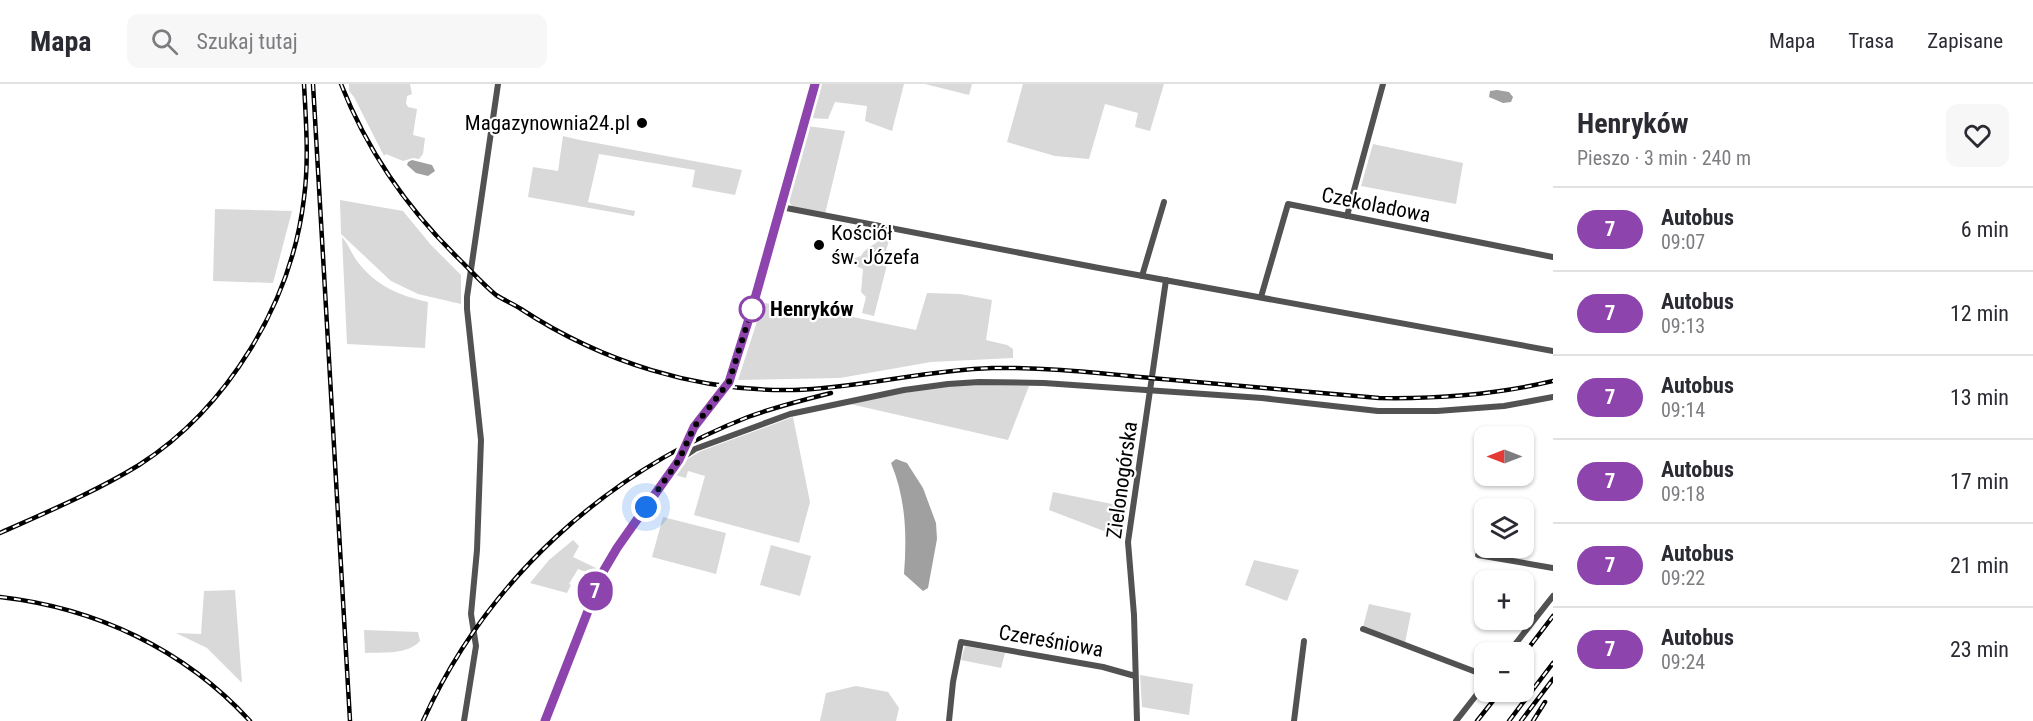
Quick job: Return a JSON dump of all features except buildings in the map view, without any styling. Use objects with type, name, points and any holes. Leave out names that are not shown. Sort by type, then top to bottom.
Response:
[{"type":"street","points":[[465,721],[476,646],[471,614],[477,550],[481,440],[467,297],[498,84]]},
{"type":"street","points":[[545,721],[604,570],[679,460],[694,427],[722,392],[733,372],[816,84]]},
{"type":"street","points":[[1347,216],[1383,84]]},
{"type":"street","points":[[1142,276],[1164,202]]},
{"type":"street","name":"Czekoladowa","points":[[1261,297],[1288,204],[1553,257]]},
{"type":"street","points":[[781,207],[1553,351]]},
{"type":"street","name":"Zielonogórska","points":[[1137,721],[1134,615],[1128,542],[1166,280]]},
{"type":"street","points":[[679,460],[695,448],[790,414],[904,390],[979,382],[1044,383],[1262,398],[1378,411],[1437,411],[1504,406],[1553,397]]},
{"type":"street","points":[[1495,558],[1553,568]]},
{"type":"street","points":[[1517,642],[1553,596]]},
{"type":"street","points":[[1363,630],[1474,671]]},
{"type":"street","points":[[1294,721],[1304,641]]},
{"type":"street","name":"Czereśniowa","points":[[950,721],[953,682],[961,642],[1103,667],[1135,676]]},
{"type":"street","points":[[1456,721],[1474,698]]},
{"type":"shaded area","points":[[349,84],[410,84],[412,94],[407,96],[406,103],[408,107],[417,109],[413,135],[425,138],[423,154],[419,159],[403,161],[386,154],[384,156],[349,91]]},
{"type":"shaded area","points":[[818,84],[904,84],[892,131],[865,121],[867,106],[835,102],[828,119],[809,118]]},
{"type":"shaded area","points":[[925,84],[972,84],[969,95]]},
{"type":"shaded area","points":[[1023,84],[1164,84],[1150,131],[1135,127],[1138,113],[1105,104],[1089,159],[1055,156],[1007,142]]},
{"type":"shaded area","points":[[1490,91],[1509,92],[1513,97],[1511,102],[1503,103],[1489,97]]},
{"type":"shaded area","points":[[807,126],[845,131],[825,214],[792,207],[789,201]]},
{"type":"shaded area","points":[[563,136],[742,170],[735,195],[692,187],[695,170],[599,154],[588,202],[635,211],[634,216],[528,197],[533,167],[558,171]]},
{"type":"shaded area","points":[[1373,144],[1463,163],[1456,204],[1361,186]]},
{"type":"shaded area","points":[[412,160],[432,165],[435,171],[428,176],[416,173],[407,165]]},
{"type":"shaded area","points":[[340,200],[403,211],[431,245],[461,275],[461,304],[418,294],[391,281],[341,234]]},
{"type":"shaded area","points":[[215,209],[292,211],[273,283],[213,281]]},
{"type":"shaded area","points":[[883,236],[890,238],[886,250],[890,253],[874,316],[862,313],[866,297],[861,292],[863,269],[854,265],[855,258],[861,256]]},
{"type":"shaded area","points":[[342,237],[357,261],[372,277],[397,293],[428,302],[425,348],[347,344]]},
{"type":"shaded area","points":[[927,293],[960,294],[992,300],[986,340],[1007,345],[1013,349],[1013,358],[931,362],[840,378],[738,380],[763,303],[804,307],[916,330]]},
{"type":"shaded area","points":[[972,384],[1029,386],[1008,440],[850,404],[935,387]]},
{"type":"shaded area","points":[[793,417],[810,502],[799,543],[694,515],[705,476],[688,471],[686,478],[675,475],[684,461],[701,451]]},
{"type":"shaded area","points":[[896,459],[907,463],[923,488],[936,523],[937,539],[928,588],[923,591],[904,574],[904,518],[900,490],[891,463]]},
{"type":"shaded area","points":[[1053,492],[1127,507],[1122,538],[1049,510]]},
{"type":"shaded area","points":[[663,517],[726,533],[716,574],[652,557]]},
{"type":"shaded area","points":[[573,540],[579,546],[573,557],[596,568],[593,575],[578,569],[569,584],[571,585],[567,593],[530,583],[549,560]]},
{"type":"shaded area","points":[[771,545],[811,556],[800,596],[760,585]]},
{"type":"shaded area","points":[[1254,560],[1299,570],[1287,601],[1245,585]]},
{"type":"shaded area","points":[[235,590],[242,683],[207,648],[176,633],[201,634],[204,591]]},
{"type":"shaded area","points":[[1369,604],[1411,613],[1405,643],[1363,627]]},
{"type":"shaded area","points":[[364,630],[418,632],[420,641],[402,651],[365,653]]},
{"type":"shaded area","points":[[965,646],[1005,653],[1001,668],[961,660]]},
{"type":"shaded area","points":[[1140,675],[1193,684],[1189,715],[1142,707]]},
{"type":"shaded area","points":[[856,686],[888,692],[899,708],[896,721],[820,721],[826,693]]},
{"type":"railway","points":[[0,533],[71,501],[139,465],[201,414],[227,383],[250,349],[270,313],[286,276],[297,237],[306,170],[304,84]]},
{"type":"railway","points":[[313,84],[350,721]]},
{"type":"railway","points":[[341,84],[364,134],[392,180],[443,243],[496,295],[584,344],[617,358],[686,379],[722,386],[794,390],[844,386],[967,369],[1013,368],[1077,371],[1379,398],[1445,397],[1488,393],[1553,381]]},
{"type":"railway","points":[[423,721],[449,670],[480,622],[516,578],[556,538],[599,501],[646,468],[696,440],[758,413],[831,393]]},
{"type":"railway","points":[[0,597],[70,611],[136,636],[197,673],[224,695],[250,721]]},
{"type":"railway","points":[[1533,642],[1553,616]]},
{"type":"railway","points":[[1509,721],[1553,663]]},
{"type":"railway","points":[[1521,721],[1553,679]]},
{"type":"railway","points":[[1477,721],[1492,702]]},
{"type":"railway","points":[[1533,721],[1545,702]]},
{"type":"bus line","name":"7","points":[[545,721],[604,570],[679,460],[694,427],[729,382],[752,309],[815,84]]},
{"type":"place","name":"Magazynownia24.pl","points":[[642,123]]},
{"type":"place","name":"Kościół św. Józefa","points":[[819,245]]},
{"type":"place","name":"Henryków","points":[[752,309]]},
{"type":"route","points":[[646,507],[679,460],[694,427],[729,382],[752,309]]}]
